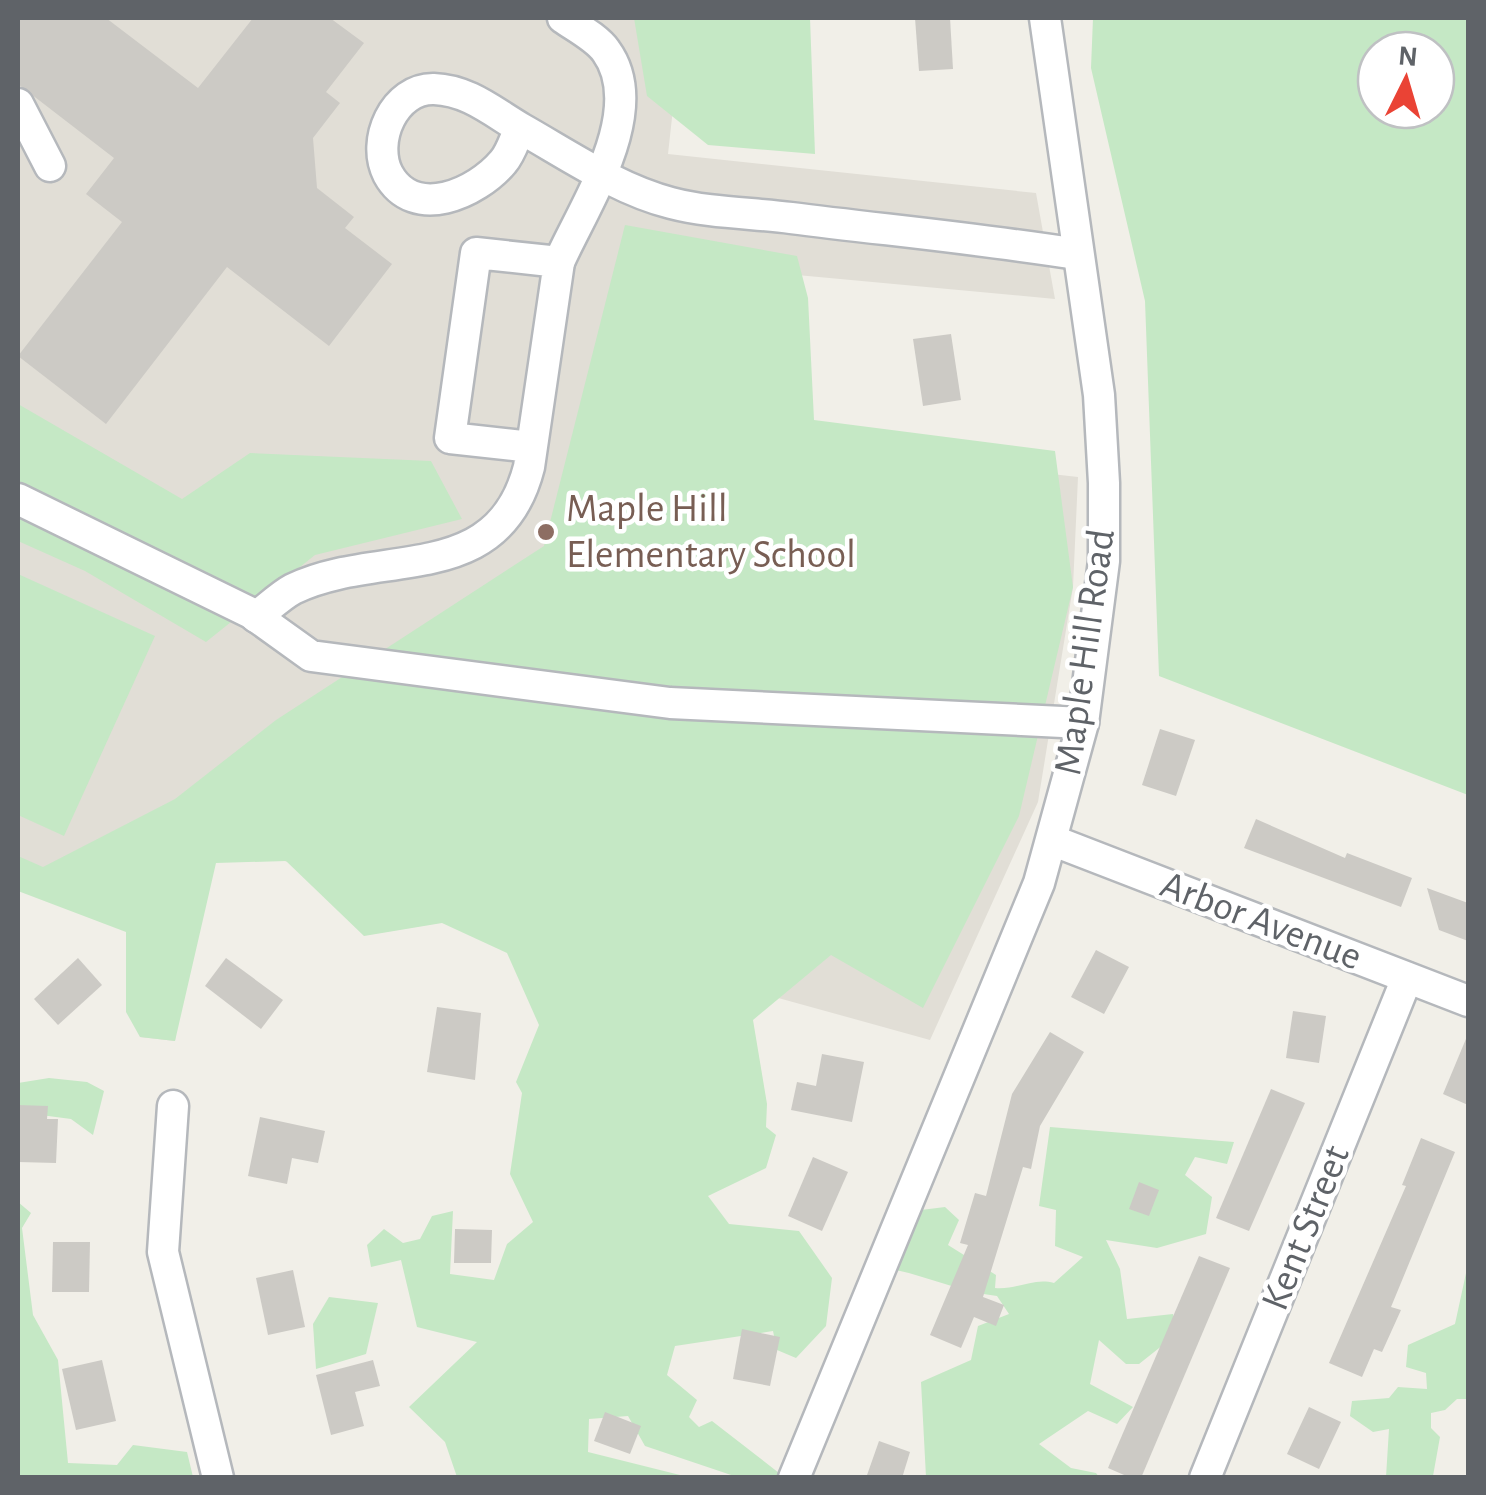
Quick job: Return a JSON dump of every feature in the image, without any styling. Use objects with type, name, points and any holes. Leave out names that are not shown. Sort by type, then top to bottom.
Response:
[{"type":"street","points":[[256,616],[293,589],[354,571],[436,560],[491,534],[522,495],[558,262],[619,130],[622,88],[606,50],[563,18]]},
{"type":"street","name":"Maple Hill Road","points":[[794,1478],[1054,841],[1083,723],[1104,561],[1104,484],[1098,395],[1045,18]]},
{"type":"street","points":[[520,128],[505,160],[478,184],[447,200],[424,200],[401,188],[388,172],[382,133],[393,111],[409,96],[429,88],[462,92],[600,172],[670,203],[1077,254]]},
{"type":"street","points":[[18,104],[50,166]]},
{"type":"street","points":[[532,447],[450,438],[476,253],[558,262]]},
{"type":"street","points":[[18,499],[256,616],[311,656],[670,703],[1083,723]]},
{"type":"street","name":"Arbor Avenue","points":[[1054,841],[1468,1002]]},
{"type":"street","name":"Kent Street","points":[[1206,1478],[1408,978]]},
{"type":"street","points":[[173,1106],[162,1252],[218,1478]]},
{"type":"shaded area","name":"Maple Hill Elementary School","points":[[18,18],[683,18],[668,154],[1036,193],[1055,299],[647,261],[624,426],[1078,477],[1073,587],[1038,802],[930,1040],[202,838],[175,1041],[140,1037],[149,919],[18,890]]},
{"type":"green space","points":[[634,18],[810,18],[815,154],[708,145],[647,96]]},
{"type":"green space","points":[[1093,18],[1468,18],[1468,795],[1159,676],[1145,301],[1091,68]]},
{"type":"green space","points":[[625,225],[797,256],[808,298],[814,420],[1055,451],[1073,587],[1019,816],[923,1008],[831,955],[753,1020],[767,1104],[766,1127],[776,1135],[766,1168],[708,1196],[729,1224],[799,1231],[832,1278],[826,1326],[796,1358],[777,1350],[773,1331],[675,1346],[667,1375],[697,1400],[689,1417],[699,1427],[712,1421],[779,1473],[775,1477],[737,1477],[645,1446],[628,1416],[589,1419],[588,1452],[688,1477],[457,1477],[445,1442],[409,1407],[477,1342],[417,1327],[401,1260],[371,1267],[367,1245],[384,1229],[403,1243],[420,1239],[432,1216],[453,1211],[450,1274],[494,1280],[507,1244],[533,1222],[510,1174],[522,1093],[516,1082],[539,1025],[507,953],[442,923],[364,936],[286,861],[216,863],[175,1041],[140,1037],[126,1012],[126,932],[18,891],[18,856],[43,867],[175,799],[276,720],[544,546]]},
{"type":"green space","points":[[18,404],[182,499],[250,453],[431,461],[462,519],[315,555],[206,642],[85,571],[18,541]]},
{"type":"green space","points":[[18,574],[155,636],[64,836],[18,815]]},
{"type":"green space","points":[[49,1078],[87,1082],[104,1091],[93,1135],[71,1119],[18,1112],[18,1083]]},
{"type":"green space","points":[[1050,1127],[1234,1142],[1227,1164],[1195,1157],[1185,1175],[1212,1197],[1206,1234],[1157,1248],[1106,1240],[1120,1269],[1127,1319],[1173,1314],[1178,1333],[1139,1364],[1126,1364],[1099,1340],[1090,1384],[1133,1407],[1117,1424],[1088,1411],[1039,1444],[1071,1468],[1099,1477],[926,1477],[921,1382],[971,1360],[978,1326],[1009,1314],[997,1296],[891,1269],[913,1211],[945,1207],[959,1220],[948,1245],[996,1275],[995,1288],[1054,1283],[1083,1257],[1055,1246],[1056,1210],[1039,1206]]},
{"type":"green space","points":[[18,1202],[31,1213],[22,1228],[33,1315],[58,1360],[68,1463],[117,1465],[133,1445],[187,1452],[193,1477],[18,1477]]},
{"type":"green space","points":[[1468,1264],[1468,1399],[1457,1399],[1445,1410],[1431,1413],[1431,1428],[1440,1437],[1433,1476],[1386,1477],[1389,1429],[1373,1432],[1350,1416],[1352,1401],[1389,1398],[1398,1387],[1427,1389],[1426,1373],[1406,1367],[1408,1345],[1455,1324]]},
{"type":"green space","points":[[329,1297],[378,1303],[366,1354],[316,1369],[313,1324]]},
{"type":"building","points":[[18,18],[106,18],[198,88],[253,18],[330,18],[364,43],[326,92],[340,103],[313,138],[317,188],[354,217],[345,228],[392,264],[329,346],[227,267],[106,424],[18,356],[122,222],[86,194],[114,158],[18,84]]},
{"type":"building","points":[[915,18],[950,18],[953,69],[919,71]]},
{"type":"building","points":[[951,334],[961,400],[923,406],[913,339]]},
{"type":"building","points":[[1160,729],[1195,740],[1176,796],[1142,785]]},
{"type":"building","points":[[1256,819],[1345,858],[1347,853],[1412,878],[1401,907],[1244,848]]},
{"type":"building","points":[[1427,888],[1468,903],[1468,941],[1439,930]]},
{"type":"building","points":[[1096,950],[1129,967],[1104,1014],[1071,997]]},
{"type":"building","points":[[78,958],[102,985],[58,1025],[34,999]]},
{"type":"building","points":[[226,958],[283,1000],[261,1029],[205,986]]},
{"type":"building","points":[[437,1007],[481,1013],[475,1080],[427,1072]]},
{"type":"building","points":[[1293,1011],[1326,1016],[1319,1063],[1286,1058]]},
{"type":"building","points":[[1050,1032],[1084,1052],[1040,1126],[1031,1169],[1023,1167],[983,1297],[1004,1305],[996,1326],[974,1317],[961,1348],[930,1335],[968,1245],[960,1243],[975,1193],[986,1196],[1012,1094]]},
{"type":"building","points":[[1468,1034],[1468,1105],[1443,1094]]},
{"type":"building","points":[[822,1054],[864,1062],[852,1122],[791,1110],[797,1082],[816,1086]]},
{"type":"building","points":[[1271,1089],[1305,1103],[1249,1231],[1216,1218]]},
{"type":"building","points":[[18,1105],[48,1106],[47,1119],[58,1119],[56,1163],[18,1162]]},
{"type":"building","points":[[260,1117],[325,1131],[318,1163],[292,1158],[287,1184],[248,1176]]},
{"type":"building","points":[[1421,1138],[1455,1152],[1391,1307],[1401,1310],[1382,1352],[1374,1349],[1362,1377],[1329,1363],[1406,1186],[1402,1185]]},
{"type":"building","points":[[813,1157],[848,1172],[822,1231],[788,1216]]},
{"type":"building","points":[[1139,1182],[1159,1190],[1149,1216],[1129,1209]]},
{"type":"building","points":[[455,1229],[492,1230],[491,1263],[454,1263]]},
{"type":"building","points":[[53,1242],[90,1242],[89,1292],[52,1292]]},
{"type":"building","points":[[1199,1256],[1230,1268],[1141,1478],[1131,1478],[1108,1468]]},
{"type":"building","points":[[293,1270],[305,1327],[268,1335],[256,1278]]},
{"type":"building","points":[[742,1329],[780,1337],[770,1386],[733,1379]]},
{"type":"building","points":[[102,1360],[116,1421],[76,1430],[62,1369]]},
{"type":"building","points":[[373,1360],[380,1386],[355,1392],[364,1426],[331,1435],[316,1375]]},
{"type":"building","points":[[1309,1407],[1341,1422],[1319,1469],[1287,1454]]},
{"type":"building","points":[[605,1412],[641,1426],[630,1454],[594,1441]]},
{"type":"building","points":[[879,1441],[910,1452],[902,1478],[866,1478]]},
{"type":"place","name":"Maple Hill Elementary School","points":[[546,532]]}]
